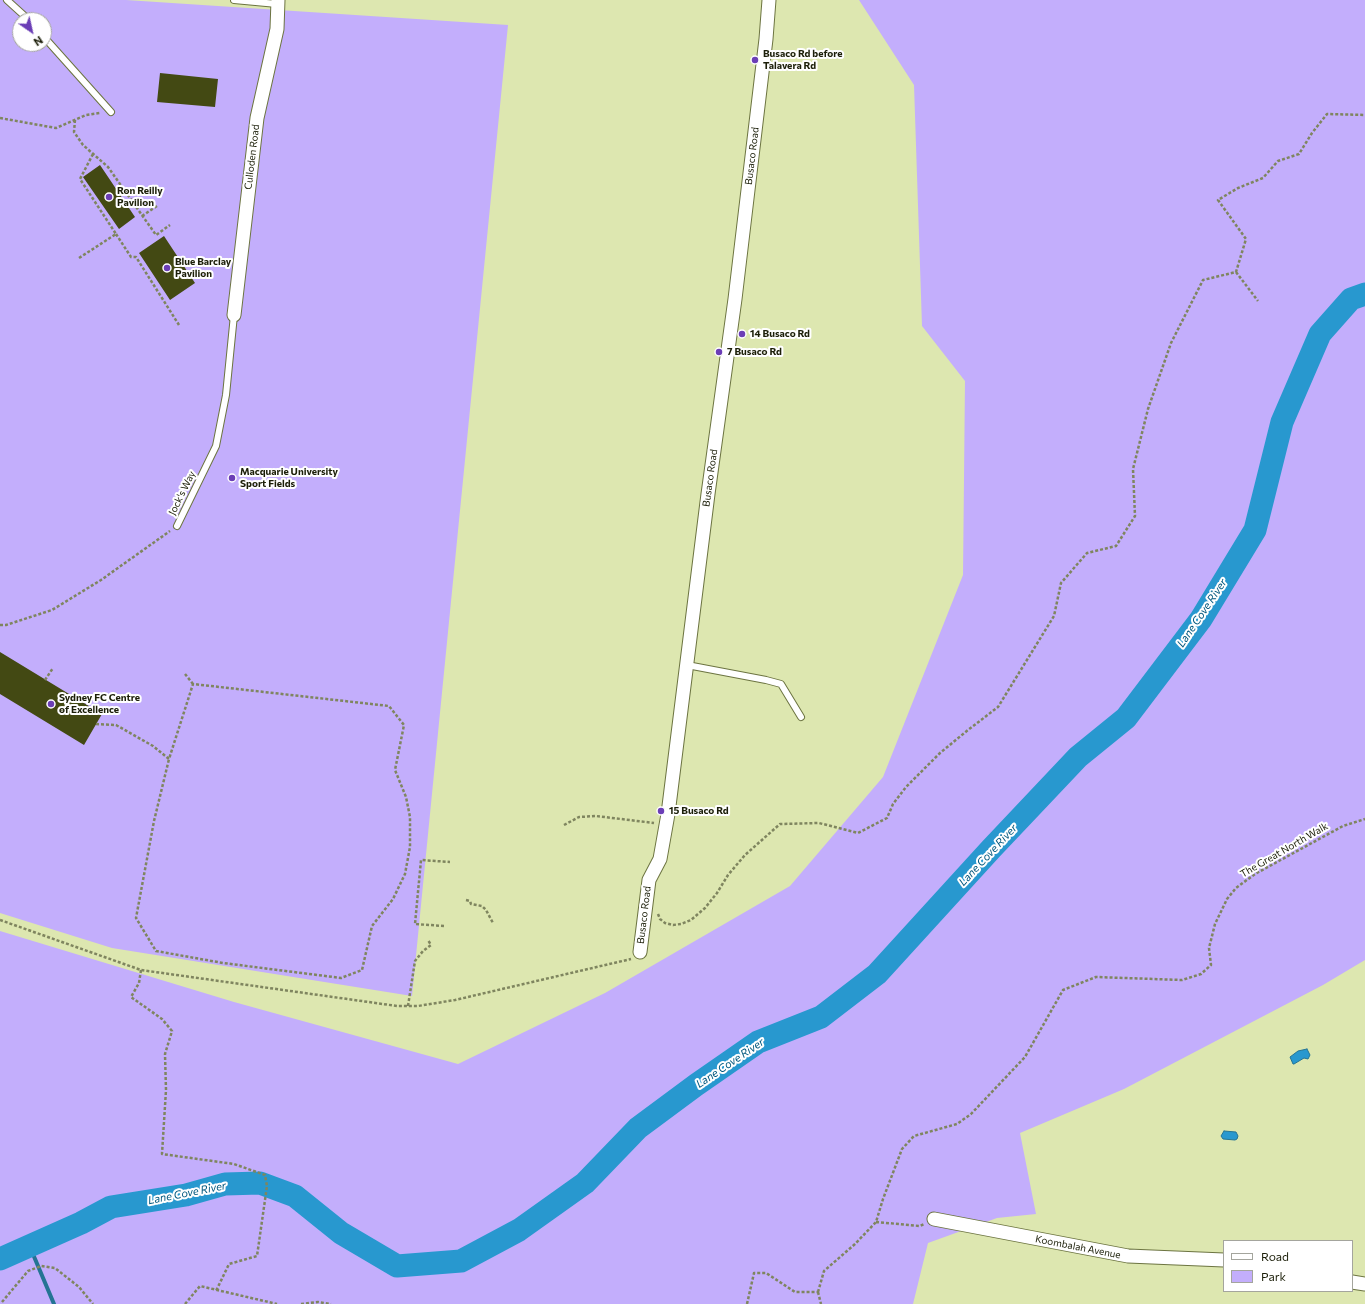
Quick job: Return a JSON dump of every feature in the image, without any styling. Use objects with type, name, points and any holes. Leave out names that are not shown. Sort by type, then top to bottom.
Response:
[{"type":"street","name":"Busaco Road","points":[[640,952],[649,880],[660,858],[668,814],[708,494],[735,299],[766,39],[769,0]]},
{"type":"street","name":"Culloden Road","points":[[234,315],[257,118],[277,29],[278,2]]},
{"type":"street","name":"Koombalah Avenue","points":[[934,1219],[1128,1256],[1223,1260]]},
{"type":"street","points":[[1353,1282],[1365,1284]]},
{"type":"lane","points":[[7,0],[20,12]]},
{"type":"lane","points":[[234,0],[278,2]]},
{"type":"lane","points":[[52,46],[111,112]]},
{"type":"lane","name":"Jock's Way","points":[[177,526],[216,446],[226,395],[234,315]]},
{"type":"lane","points":[[687,664],[781,684],[801,717]]},
{"type":"path","points":[[0,118],[56,128],[86,115],[111,112]]},
{"type":"path","points":[[1236,272],[1246,239],[1218,200],[1238,188],[1263,178],[1278,161],[1299,154],[1312,133],[1327,114],[1365,116]]},
{"type":"path","points":[[75,120],[74,132],[83,145],[113,173],[156,235],[170,225]]},
{"type":"path","points":[[93,154],[80,178],[131,257],[136,257],[179,325]]},
{"type":"path","points":[[142,216],[157,206]]},
{"type":"path","points":[[79,258],[116,234]]},
{"type":"path","points":[[1236,272],[1258,300]]},
{"type":"path","points":[[657,910],[660,919],[665,923],[673,925],[691,920],[705,908],[717,893],[728,875],[745,855],[780,824],[819,823],[858,833],[887,818],[897,798],[940,753],[998,707],[1054,616],[1061,583],[1086,553],[1116,546],[1135,516],[1133,469],[1148,409],[1171,343],[1203,280],[1236,272]]},
{"type":"path","name":"Jock's Way","points":[[0,625],[6,625],[52,610],[101,580],[177,526]]},
{"type":"path","points":[[45,680],[53,668]]},
{"type":"path","points":[[184,674],[193,684],[390,706],[404,725],[395,770],[406,797],[410,817],[410,847],[405,874],[393,899],[372,926],[362,970],[341,978],[223,963],[156,951],[136,918],[154,821],[169,759],[193,684]]},
{"type":"path","points":[[96,724],[116,725],[153,746],[169,759]]},
{"type":"path","points":[[564,825],[579,817],[596,816],[657,823]]},
{"type":"path","name":"The Great North Walk","points":[[818,1292],[824,1271],[855,1244],[876,1222],[902,1149],[914,1136],[957,1124],[971,1114],[1025,1057],[1063,990],[1096,977],[1182,980],[1201,974],[1211,965],[1209,948],[1215,924],[1227,899],[1236,888],[1255,874],[1343,826],[1365,819]]},
{"type":"path","points":[[444,926],[415,924],[421,860],[450,862]]},
{"type":"path","points":[[466,900],[470,901],[471,904],[482,906],[493,923]]},
{"type":"path","points":[[0,920],[140,970],[397,1006],[418,1006],[455,1000],[636,958],[640,952]]},
{"type":"path","points":[[408,1006],[414,961],[431,945],[428,940]]},
{"type":"path","points":[[140,970],[139,983],[131,997],[162,1019],[172,1031],[165,1054],[166,1090],[162,1154],[234,1164],[264,1174],[267,1186],[257,1256],[229,1264],[216,1291]]},
{"type":"path","points":[[876,1222],[920,1226],[934,1219]]},
{"type":"path","points":[[5,1304],[1,1301],[28,1271],[41,1266],[55,1268],[79,1287],[93,1304]]},
{"type":"path","points":[[747,1304],[754,1273],[766,1273],[795,1292],[818,1292],[821,1304]]},
{"type":"path","points":[[185,1304],[200,1286],[216,1291],[250,1297],[277,1304]]},
{"type":"path","points":[[301,1304],[318,1302],[331,1304]]},
{"type":"green space","name":"Macquarie University Sport Fields","points":[[0,0],[126,0],[508,25],[412,996],[112,948],[0,913]]},
{"type":"green space","points":[[859,0],[1365,0],[1365,960],[1323,985],[1124,1089],[1020,1133],[1036,1214],[997,1218],[928,1243],[913,1304],[0,1304],[0,931],[234,1002],[458,1064],[605,993],[790,886],[883,777],[963,575],[965,381],[922,326],[914,85]]},
{"type":"water","points":[[1307,1049],[1310,1055],[1308,1059],[1304,1058],[1293,1064],[1290,1057],[1298,1051]]},
{"type":"water","points":[[1224,1131],[1236,1132],[1238,1136],[1237,1139],[1223,1139],[1221,1136]]},
{"type":"building","points":[[160,73],[218,79],[215,107],[157,102]]},
{"type":"building","name":"Ron Reilly Pavilion","points":[[100,165],[135,217],[119,229],[83,177]]},
{"type":"building","name":"Blue Barclay Pavilion","points":[[164,236],[195,283],[170,300],[139,253]]},
{"type":"building","name":"Sydney FC Centre of Excellence","points":[[0,652],[102,714],[84,745],[0,694]]},
{"type":"waterway","name":"Lane Cove River","points":[[0,1259],[81,1223],[111,1207],[186,1195],[225,1184],[260,1183],[295,1196],[341,1233],[397,1266],[461,1261],[519,1230],[585,1183],[638,1128],[758,1042],[821,1017],[877,974],[991,849],[1078,757],[1126,718],[1201,619],[1255,530],[1282,422],[1320,334],[1351,299],[1365,294]]},
{"type":"waterway","points":[[30,1247],[54,1304]]},
{"type":"place","name":"Busaco Rd before Talavera Rd","points":[[755,60]]},
{"type":"place","name":"Ron Reilly Pavilion","points":[[109,197]]},
{"type":"place","name":"Blue Barclay Pavilion","points":[[167,268]]},
{"type":"place","name":"14 Busaco Rd","points":[[742,334]]},
{"type":"place","name":"7 Busaco Rd","points":[[719,352]]},
{"type":"place","name":"Macquarie University Sport Fields","points":[[232,478]]},
{"type":"place","name":"Sydney FC Centre of Excellence","points":[[51,704]]},
{"type":"place","name":"15 Busaco Rd","points":[[661,811]]}]
